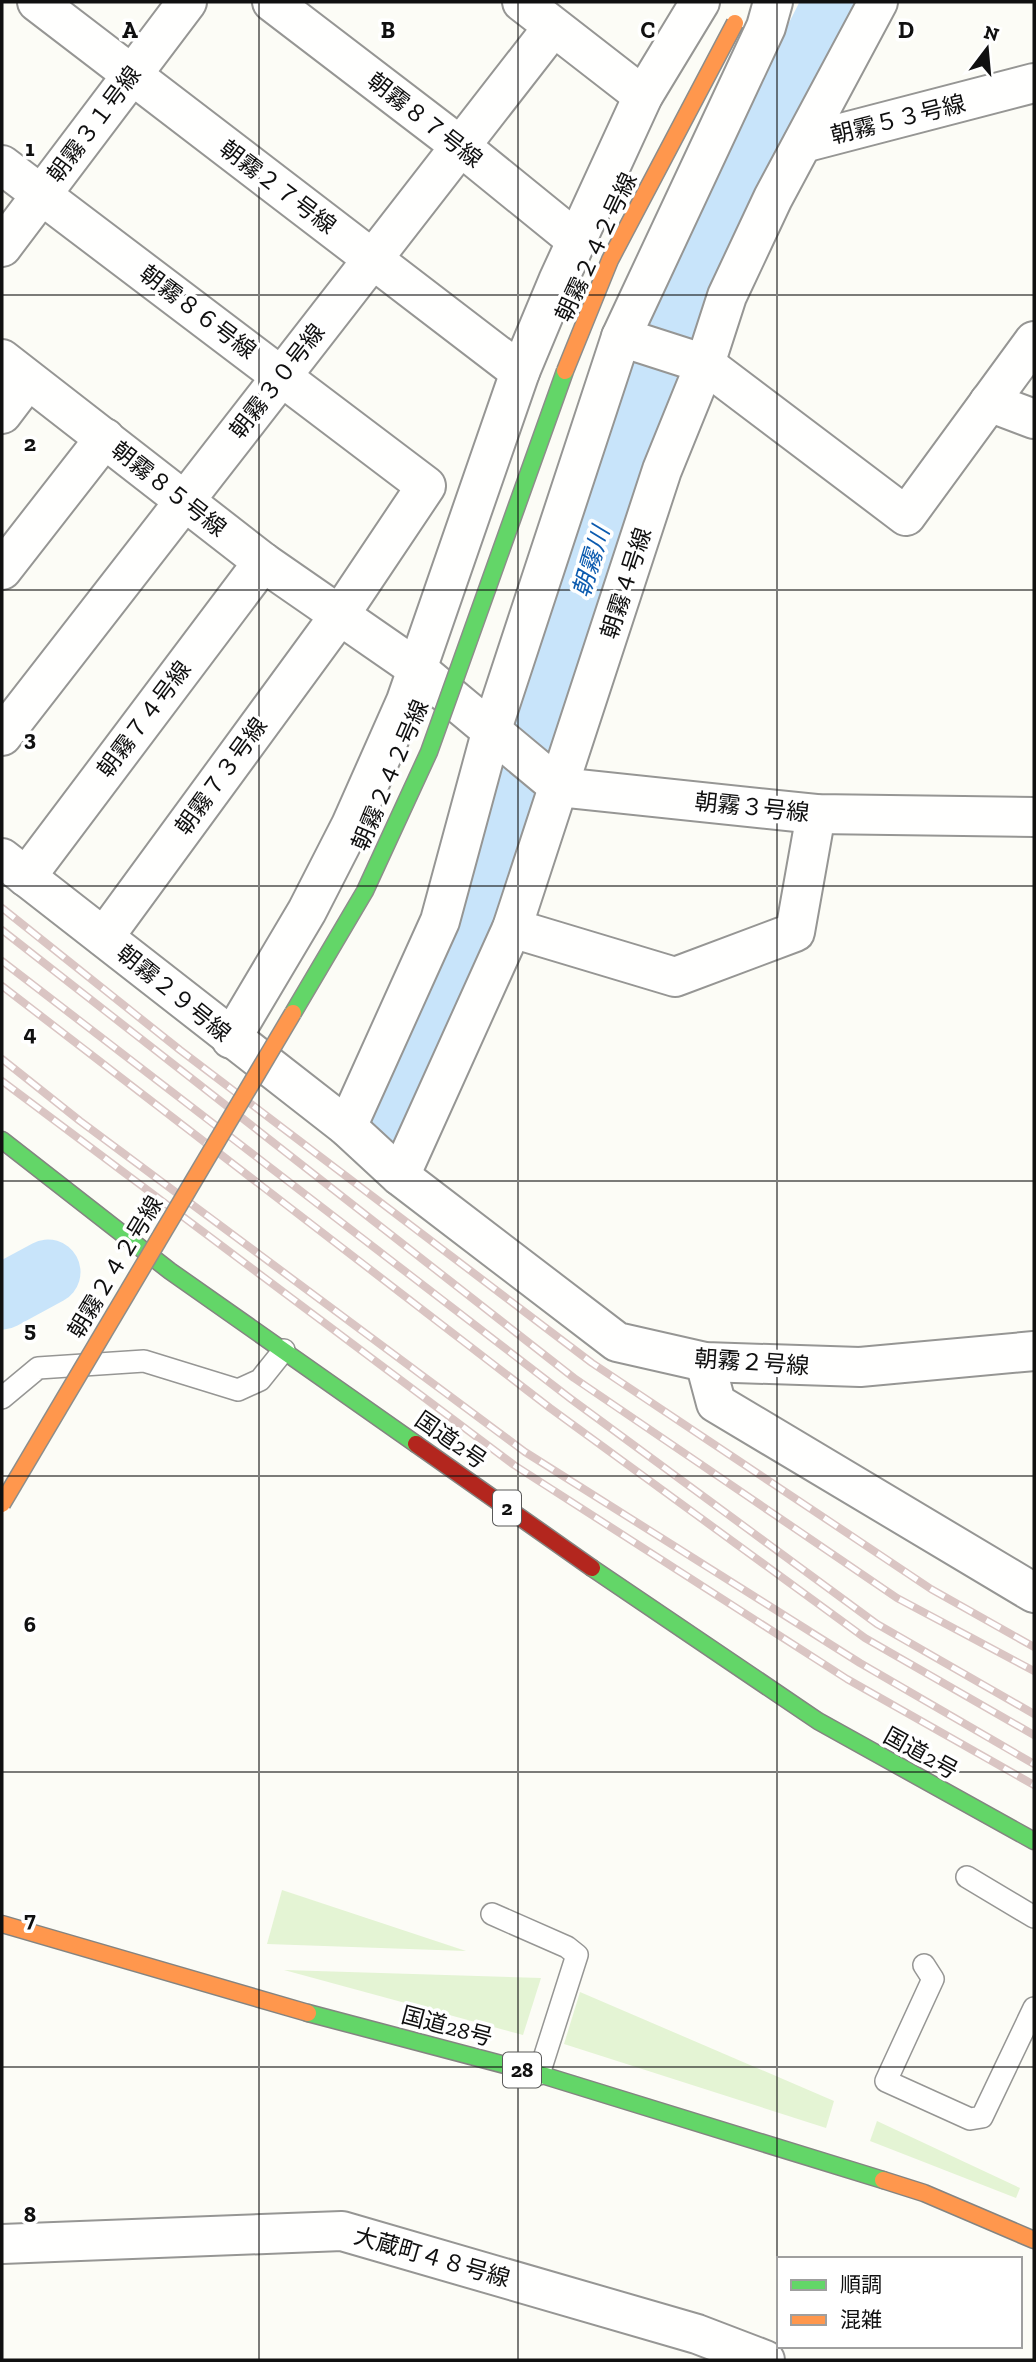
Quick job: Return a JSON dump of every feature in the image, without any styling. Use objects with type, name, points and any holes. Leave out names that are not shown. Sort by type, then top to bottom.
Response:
[{"type":"main road","name":"朝霧２４２号線","points":[[2,1504],[365,891],[429,752],[566,369],[610,260],[735,23]]},
{"type":"main road","name":"国道2号","points":[[8,1155],[654,1612],[818,1721],[1034,1841]]},
{"type":"main road","name":"国道28号","points":[[2,1924],[220,1989],[539,2074],[912,2189],[1034,2240]]},
{"type":"street","name":"朝霧２７号線","points":[[37,2],[520,372]]},
{"type":"street","name":"朝霧３１号線","points":[[2,247],[187,2]]},
{"type":"street","name":"朝霧８７号線","points":[[272,2],[459,145],[576,240]]},
{"type":"street","points":[[522,2],[643,96]]},
{"type":"street","points":[[231,1039],[307,911],[351,825],[406,701],[520,372],[576,240],[643,96],[700,2]]},
{"type":"street","points":[[374,1152],[440,921],[633,341],[765,27],[773,2]]},
{"type":"street","name":"朝霧４号線","points":[[374,1152],[512,928],[554,783],[699,362],[727,296],[803,143],[878,2]]},
{"type":"street","name":"朝霧３０号線","points":[[2,736],[459,145],[554,27]]},
{"type":"street","name":"朝霧５３号線","points":[[803,143],[1034,83]]},
{"type":"street","name":"朝霧８６号線","points":[[2,165],[426,486],[339,616]]},
{"type":"street","points":[[633,341],[699,362],[905,516],[1034,341]]},
{"type":"street","points":[[2,414],[15,370]]},
{"type":"street","name":"朝霧８５号線","points":[[15,370],[263,562],[416,668],[502,738]]},
{"type":"street","points":[[989,402],[1034,419]]},
{"type":"street","points":[[2,569],[105,438]]},
{"type":"street","name":"朝霧７４号線","points":[[14,868],[263,562]]},
{"type":"street","name":"朝霧７３号線","points":[[104,937],[339,616]]},
{"type":"street","points":[[502,738],[554,783]]},
{"type":"street","name":"朝霧３号線","points":[[554,783],[816,814],[1034,817]]},
{"type":"street","points":[[512,928],[675,977],[795,932],[816,814]]},
{"type":"street","name":"朝霧２９号線","points":[[14,868],[374,1152]]},
{"type":"street","name":"朝霧２号線","points":[[374,1152],[617,1342],[705,1362],[860,1367],[1034,1351]]},
{"type":"street","points":[[705,1362],[716,1402],[1034,1593]]},
{"type":"street","name":"大蔵町４８号線","points":[[2,2244],[342,2231],[697,2334],[765,2360]]},
{"type":"lane","points":[[2,1398],[38,1368],[144,1361],[238,1390],[260,1380],[284,1350]]},
{"type":"lane","points":[[967,1877],[1034,1917]]},
{"type":"lane","points":[[492,1914],[567,1947],[577,1955],[539,2074]]},
{"type":"lane","points":[[924,1965],[933,1979],[887,2081],[970,2119],[982,2117],[1034,2008]]},
{"type":"green space","points":[[282,1890],[466,1951],[267,1944]]},
{"type":"green space","points":[[284,1970],[541,1978],[523,2035]]},
{"type":"green space","points":[[580,1992],[834,2101],[826,2128],[564,2044]]},
{"type":"green space","points":[[877,2121],[1020,2188],[1016,2198],[870,2141]]},
{"type":"waterway","name":"朝霧川","points":[[394,1142],[519,793],[616,481],[699,271],[836,2]]},
{"type":"waterway","name":"朝霧川","points":[[2,1297],[48,1272]]},
{"type":"railway","points":[[2,908],[180,1050],[592,1363],[931,1589],[1034,1647]]},
{"type":"railway","points":[[2,930],[574,1378],[897,1598],[1034,1671]]},
{"type":"railway","points":[[2,961],[571,1399],[877,1624],[1034,1714]]},
{"type":"railway","points":[[2,986],[550,1408],[865,1638],[1034,1735]]},
{"type":"railway","points":[[2,1059],[80,1121],[525,1452],[860,1663],[1034,1764]]},
{"type":"railway","points":[[2,1081],[514,1465],[847,1679],[1034,1785]]},
{"type":"traffic: fast","points":[[293,1013],[365,891],[429,752],[565,371]]},
{"type":"traffic: fast","points":[[2,1140],[170,1271],[416,1444]]},
{"type":"traffic: fast","points":[[592,1568],[818,1721],[1034,1841]]},
{"type":"traffic: fast","points":[[308,2013],[539,2074],[883,2180]]},
{"type":"traffic: slow","points":[[565,371],[610,260],[735,23]]},
{"type":"traffic: slow","points":[[2,1504],[293,1013]]},
{"type":"traffic: slow","points":[[2,1924],[308,2013]]},
{"type":"traffic: slow","points":[[883,2180],[924,2193],[1034,2240]]},
{"type":"traffic: jam","points":[[416,1444],[592,1568]]}]
